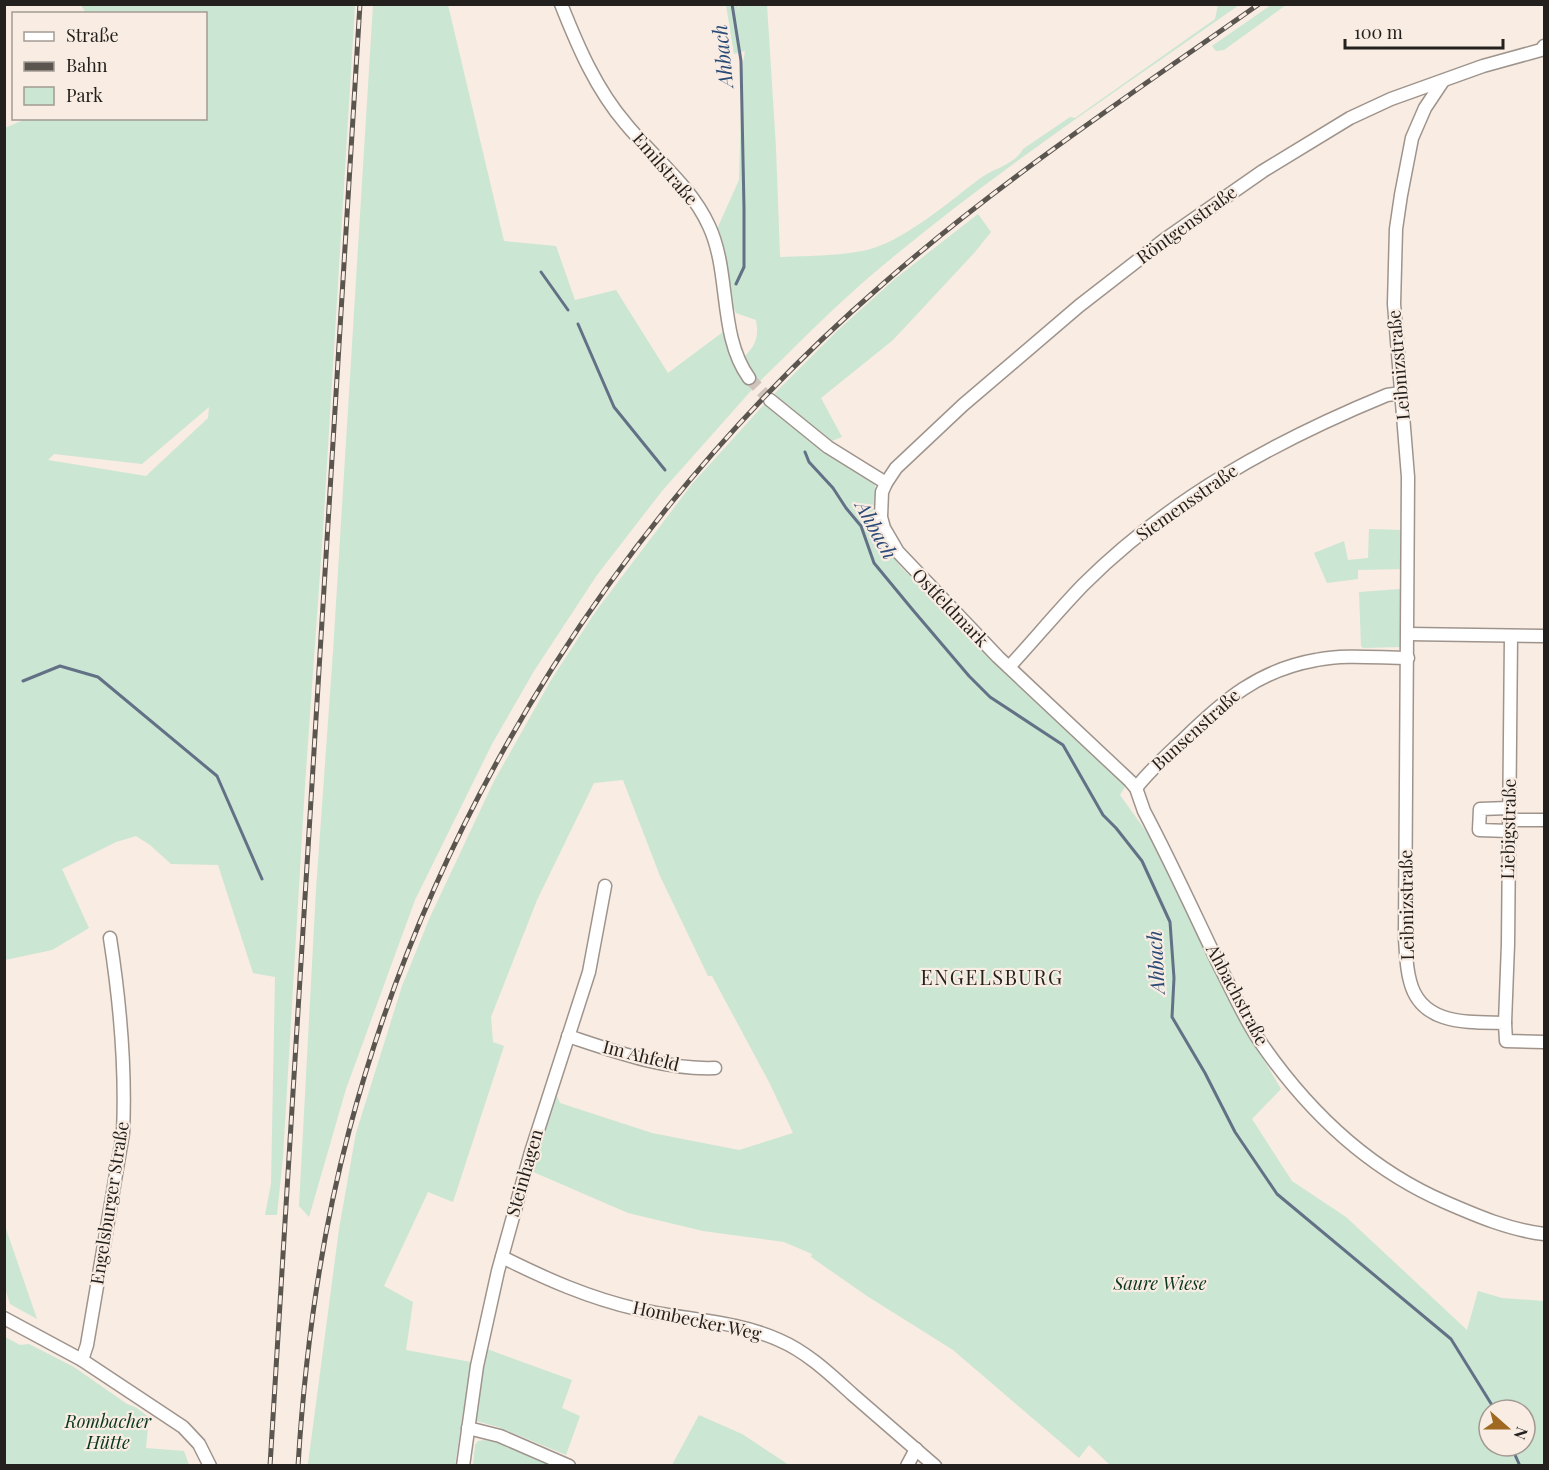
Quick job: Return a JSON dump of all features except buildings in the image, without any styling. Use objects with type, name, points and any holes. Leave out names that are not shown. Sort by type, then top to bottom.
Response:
[{"type":"street","name":"Emilstraße","points":[[561,4],[589,67],[615,111],[692,196],[710,227],[716,246],[737,357],[749,378]]},
{"type":"street","name":"Röntgenstraße","points":[[886,483],[896,468],[963,405],[1021,355],[1079,306],[1209,207],[1305,144],[1350,118],[1391,99],[1482,66],[1543,49]]},
{"type":"street","name":"Leibnizstraße","points":[[1443,81],[1425,108],[1412,138],[1396,230],[1394,304],[1408,477],[1405,938],[1410,983],[1432,1014],[1469,1022],[1505,1023]]},
{"type":"street","name":"Siemensstraße","points":[[1009,667],[1084,584],[1169,513],[1256,455],[1298,433],[1387,395],[1401,393]]},
{"type":"street","points":[[770,400],[828,447],[886,483]]},
{"type":"street","name":"Ostfeldmark","points":[[886,483],[882,492],[881,518],[898,552],[1009,667]]},
{"type":"street","points":[[1408,634],[1545,636]]},
{"type":"street","name":"Liebigstraße","points":[[1505,1023],[1511,636]]},
{"type":"street","name":"Bunsenstraße","points":[[1136,788],[1148,773],[1232,695],[1252,682],[1275,672],[1316,660],[1408,658]]},
{"type":"street","name":"Ahbachstraße","points":[[1009,667],[1136,788],[1144,811],[1246,1018],[1260,1042],[1290,1082],[1350,1143],[1404,1182],[1446,1203],[1495,1223],[1545,1234]]},
{"type":"street","points":[[1509,820],[1545,820]]},
{"type":"street","name":"Steinhagen","points":[[463,1466],[477,1366],[502,1257],[531,1152],[589,972],[605,886]]},
{"type":"street","name":"Engelsburger Straße","points":[[82,1360],[87,1345],[123,1132],[125,1102],[118,986],[110,938]]},
{"type":"street","points":[[1505,1023],[1506,1041],[1545,1042]]},
{"type":"street","name":"Im Ahfeld","points":[[568,1036],[660,1063],[692,1069],[715,1068]]},
{"type":"street","name":"Hombecker Weg","points":[[502,1257],[554,1283],[603,1300],[654,1313],[735,1326],[777,1338],[801,1351],[822,1368],[935,1466]]},
{"type":"street","points":[[4,1318],[82,1360],[183,1427],[199,1444],[210,1466]]},
{"type":"street","points":[[468,1428],[520,1444],[568,1466]]},
{"type":"street","points":[[908,1466],[916,1449]]},
{"type":"green space","points":[[81,5],[355,5],[283,1157],[277,1215],[265,1215],[271,1184],[275,977],[253,973],[218,865],[171,864],[136,836],[116,842],[62,869],[89,928],[52,950],[5,960],[5,128],[23,120],[207,120],[207,12],[85,12]],"holes":[[[209,407],[208,418],[146,476],[48,460],[54,454],[142,464]]]},
{"type":"green space","points":[[373,5],[448,5],[504,241],[556,246],[575,300],[616,290],[668,373],[727,329],[733,365],[757,384],[662,491],[597,575],[534,671],[492,744],[415,900],[346,1089],[309,1217],[299,1206],[316,890]]},
{"type":"green space","points":[[726,5],[738,5],[739,12],[739,5],[767,5],[780,257],[852,253],[877,247],[892,240],[925,220],[982,177],[1010,162],[1023,149],[1070,117],[1075,118],[1215,19],[1218,5],[1239,5],[1050,137],[912,241],[868,278],[759,382],[743,358],[756,341],[756,320],[736,313],[729,297],[717,229],[739,180],[742,70],[745,51],[734,54]]},
{"type":"green space","points":[[1271,5],[1286,5],[1224,50],[1216,51],[1212,46]]},
{"type":"green space","name":"Saure Wiese","points":[[978,214],[991,232],[975,252],[893,340],[821,398],[842,437],[819,446],[873,482],[878,493],[875,515],[880,538],[900,566],[1007,674],[1126,785],[1120,795],[1153,841],[1243,1025],[1281,1089],[1252,1119],[1292,1181],[1346,1217],[1467,1330],[1478,1291],[1502,1298],[1544,1301],[1544,1465],[1111,1466],[1089,1445],[1079,1458],[953,1350],[867,1296],[811,1257],[812,1254],[784,1242],[703,1231],[628,1213],[531,1171],[556,1094],[560,1103],[652,1133],[739,1150],[793,1133],[769,1082],[712,976],[708,976],[660,876],[623,780],[594,783],[537,900],[491,1017],[493,1042],[504,1046],[453,1202],[428,1192],[384,1286],[413,1302],[406,1350],[471,1362],[455,1465],[304,1466],[308,1464],[339,1229],[356,1133],[402,986],[430,917],[494,781],[551,680],[596,611],[692,484],[768,400],[837,331],[896,278]]},
{"type":"green space","points":[[1369,529],[1402,530],[1403,569],[1358,570],[1358,579],[1327,583],[1314,553],[1344,541],[1348,560],[1368,558]]},
{"type":"green space","points":[[1400,589],[1400,647],[1363,648],[1361,646],[1359,592]]},
{"type":"green space","points":[[5,1226],[37,1319],[10,1304],[5,1288]]},
{"type":"green space","name":"Rombacher Hütte","points":[[5,1337],[20,1345],[29,1344],[74,1367],[127,1404],[135,1407],[149,1417],[146,1448],[184,1451],[189,1465],[5,1465]]},
{"type":"green space","points":[[487,1349],[572,1380],[562,1408],[580,1416],[566,1455],[498,1427],[476,1421]]},
{"type":"green space","points":[[699,1415],[742,1434],[789,1465],[672,1465]]},
{"type":"green space","points":[[478,1441],[498,1443],[550,1465],[473,1465],[475,1445]]},
{"type":"waterway","name":"Ahbach","points":[[732,4],[741,61],[744,208],[744,267],[736,284]]},
{"type":"waterway","points":[[541,272],[568,310]]},
{"type":"waterway","points":[[578,324],[614,407],[665,470]]},
{"type":"waterway","name":"Ahbach","points":[[805,452],[809,462],[833,488],[861,526],[874,563],[969,676],[990,697],[1063,745],[1103,815],[1142,861],[1170,922],[1174,978],[1172,1017],[1205,1073],[1235,1132],[1277,1194],[1451,1339],[1488,1398]]},
{"type":"waterway","points":[[23,681],[60,666],[98,677],[217,776],[262,879]]},
{"type":"waterway","name":"Ahbach","points":[[1516,1458],[1520,1466]]},
{"type":"tunnel","points":[[749,378],[770,400]]},
{"type":"railway","points":[[270,1466],[360,4]]},
{"type":"railway","points":[[298,1466],[315,1297],[330,1213],[349,1131],[386,1009],[433,891],[489,777],[553,667],[625,562],[705,463],[791,370],[884,283],[974,209],[1068,139],[1259,4]]},
{"type":"district","name":"ENGELSBURG","points":[[992,978]]}]
